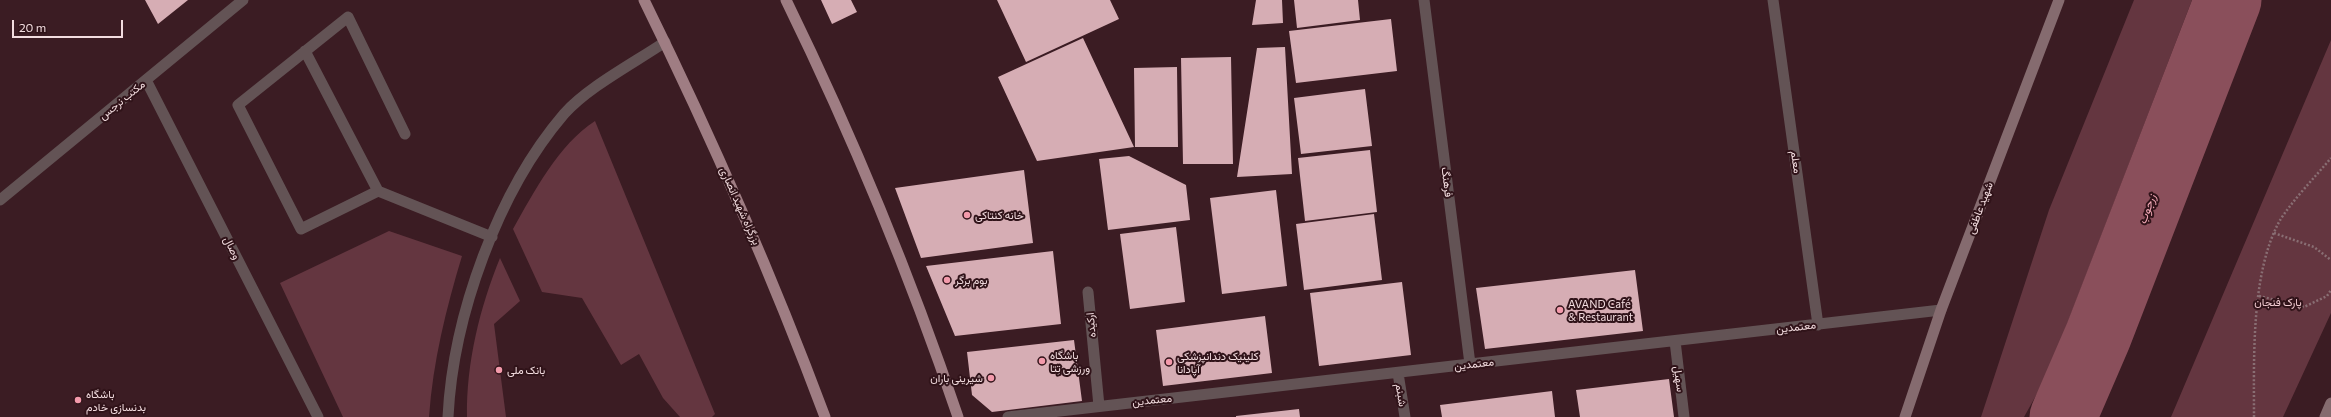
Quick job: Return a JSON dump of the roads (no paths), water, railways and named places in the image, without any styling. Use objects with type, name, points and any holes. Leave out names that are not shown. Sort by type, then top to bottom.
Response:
[{"type":"main road","name":"بزرگراه شهید انصاری","points":[[644,0],[665,42],[762,256],[825,417]]},
{"type":"main road","points":[[786,0],[872,192],[928,331],[958,417]]},
{"type":"main road","name":"شهید عاطفی","points":[[1905,417],[1941,310],[2059,0]]},
{"type":"main road","points":[[2325,417],[2331,403]]},
{"type":"street","name":"مکتب نرجس","points":[[0,200],[243,0]]},
{"type":"street","name":"فرهنگ","points":[[1424,0],[1470,364]]},
{"type":"street","name":"معلم","points":[[1773,0],[1818,325]]},
{"type":"street","points":[[378,191],[301,229],[238,105],[348,17],[405,134]]},
{"type":"street","points":[[448,417],[457,347],[469,297],[492,237],[508,201],[531,163],[565,114],[585,96],[665,42]]},
{"type":"street","points":[[305,51],[378,191],[492,237]]},
{"type":"street","name":"وصال","points":[[146,80],[318,417]]},
{"type":"street","name":"ارکیده","points":[[1088,292],[1099,406]]},
{"type":"street","name":"معتمدین","points":[[1008,417],[1941,310]]},
{"type":"street","name":"سهیل","points":[[1675,341],[1684,417]]},
{"type":"street","name":"شبنم","points":[[1398,373],[1405,417]]},
{"type":"waterway","name":"زرجوب","points":[[2063,417],[2098,336],[2228,0]]},
{"type":"place","name":"خانه کنتاکی","points":[[967,215]]},
{"type":"place","name":"بوم برگر","points":[[947,280]]},
{"type":"place","name":"AVAND Café & Restaurant","points":[[1560,310]]},
{"type":"place","name":"باشگاه ورزشی تِتا","points":[[1042,361]]},
{"type":"place","name":"کلینیک دندانپزشکی آپادانا","points":[[1169,362]]},
{"type":"place","name":"بانک ملی","points":[[499,370]]},
{"type":"place","name":"شیرینی باران","points":[[991,378]]},
{"type":"place","name":"باشگاه بدنسازی خادم","points":[[78,400]]},
{"type":"park label","name":"پارک فنجان","points":[[2278,302]]}]
